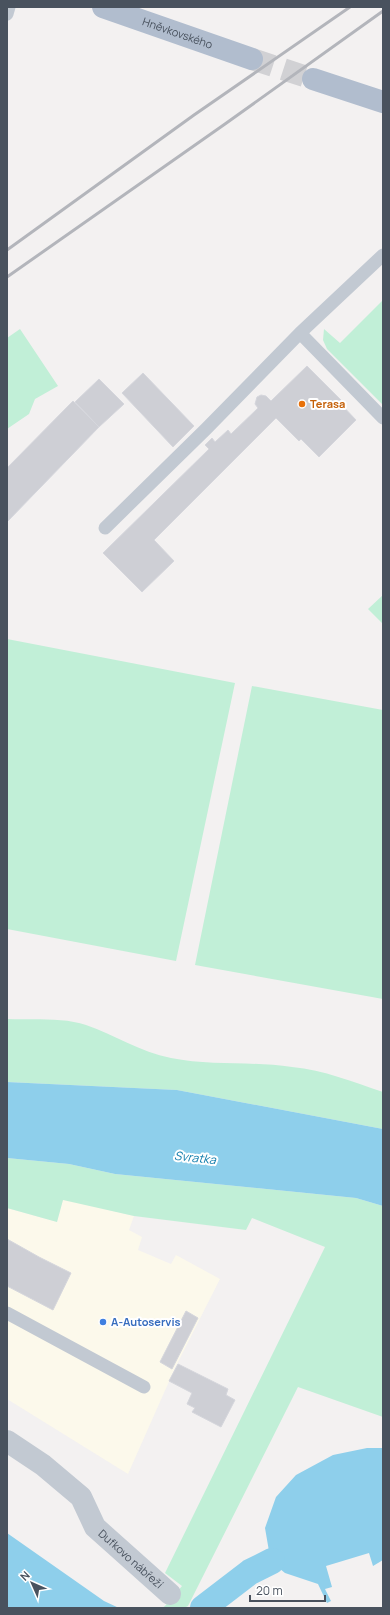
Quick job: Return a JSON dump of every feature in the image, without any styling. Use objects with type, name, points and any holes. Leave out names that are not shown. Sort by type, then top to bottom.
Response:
[{"type":"main road","name":"Hněvkovského","points":[[103,7],[252,59]]},
{"type":"main road","points":[[313,79],[383,102]]},
{"type":"street","name":"Dufkovo nábřeží","points":[[7,1441],[43,1466],[81,1497],[95,1527],[170,1594]]},
{"type":"lane","points":[[7,14],[9,7]]},
{"type":"lane","points":[[105,528],[202,433],[300,333],[383,255]]},
{"type":"lane","points":[[300,333],[383,418]]},
{"type":"lane","points":[[7,1314],[144,1387]]},
{"type":"shaded area","name":"A-Autoservis","points":[[63,1199],[134,1216],[129,1230],[142,1237],[138,1250],[171,1264],[176,1255],[220,1279],[175,1368],[128,1474],[7,1399],[7,1208],[57,1222]]},
{"type":"green space","points":[[383,300],[383,405],[327,349],[323,340],[324,329],[340,343]]},
{"type":"green space","points":[[20,329],[58,386],[35,399],[29,414],[7,429],[7,338]]},
{"type":"green space","points":[[383,595],[383,624],[368,609]]},
{"type":"green space","points":[[7,639],[235,683],[176,961],[7,929]]},
{"type":"green space","points":[[252,686],[383,710],[383,999],[195,965]]},
{"type":"green space","points":[[7,1019],[77,1022],[97,1029],[138,1048],[171,1058],[201,1062],[277,1065],[316,1071],[338,1077],[383,1092],[383,1129],[177,1090],[7,1082]]},
{"type":"green space","points":[[7,1158],[69,1164],[115,1174],[356,1198],[383,1206],[383,1417],[298,1387],[188,1606],[184,1608],[162,1608],[182,1586],[165,1573],[325,1247],[252,1218],[246,1230],[134,1216],[63,1200],[57,1222],[7,1208]]},
{"type":"water","name":"Svratka","points":[[7,1082],[177,1090],[383,1129],[383,1206],[356,1198],[115,1174],[69,1164],[7,1158]]},
{"type":"water","points":[[367,1448],[383,1448],[383,1560],[373,1566],[369,1553],[326,1566],[332,1587],[325,1589],[331,1601],[327,1603],[318,1584],[285,1573],[274,1564],[270,1557],[265,1528],[276,1497],[296,1475],[333,1455]]},
{"type":"water","points":[[7,1533],[104,1601],[119,1608],[7,1608]]},
{"type":"building","points":[[307,366],[341,400],[339,402],[356,420],[319,457],[301,439],[299,441],[276,418],[154,540],[174,561],[142,592],[103,553],[209,449],[205,445],[212,438],[215,442],[228,430],[231,434],[258,408],[255,404],[257,397],[261,395],[266,396],[271,401]]},
{"type":"building","points":[[143,373],[194,426],[173,447],[122,393]]},
{"type":"building","points":[[99,379],[124,404],[99,427],[75,402]]},
{"type":"building","points":[[73,401],[99,427],[7,522],[7,468]]},
{"type":"building","points":[[7,1239],[71,1273],[53,1310],[7,1286]]},
{"type":"building","points":[[186,1311],[198,1318],[172,1369],[160,1362]]},
{"type":"building","points":[[178,1364],[228,1389],[226,1395],[235,1400],[221,1427],[192,1412],[195,1408],[187,1404],[192,1393],[169,1381]]},
{"type":"waterway","points":[[203,1608],[250,1572],[272,1561]]},
{"type":"tunnel","points":[[252,59],[313,79]]},
{"type":"railway","points":[[7,250],[194,115],[350,7]]},
{"type":"railway","points":[[7,277],[383,11]]},
{"type":"place","name":"Terasa","points":[[302,404]]},
{"type":"place","name":"A-Autoservis","points":[[103,1322]]}]
